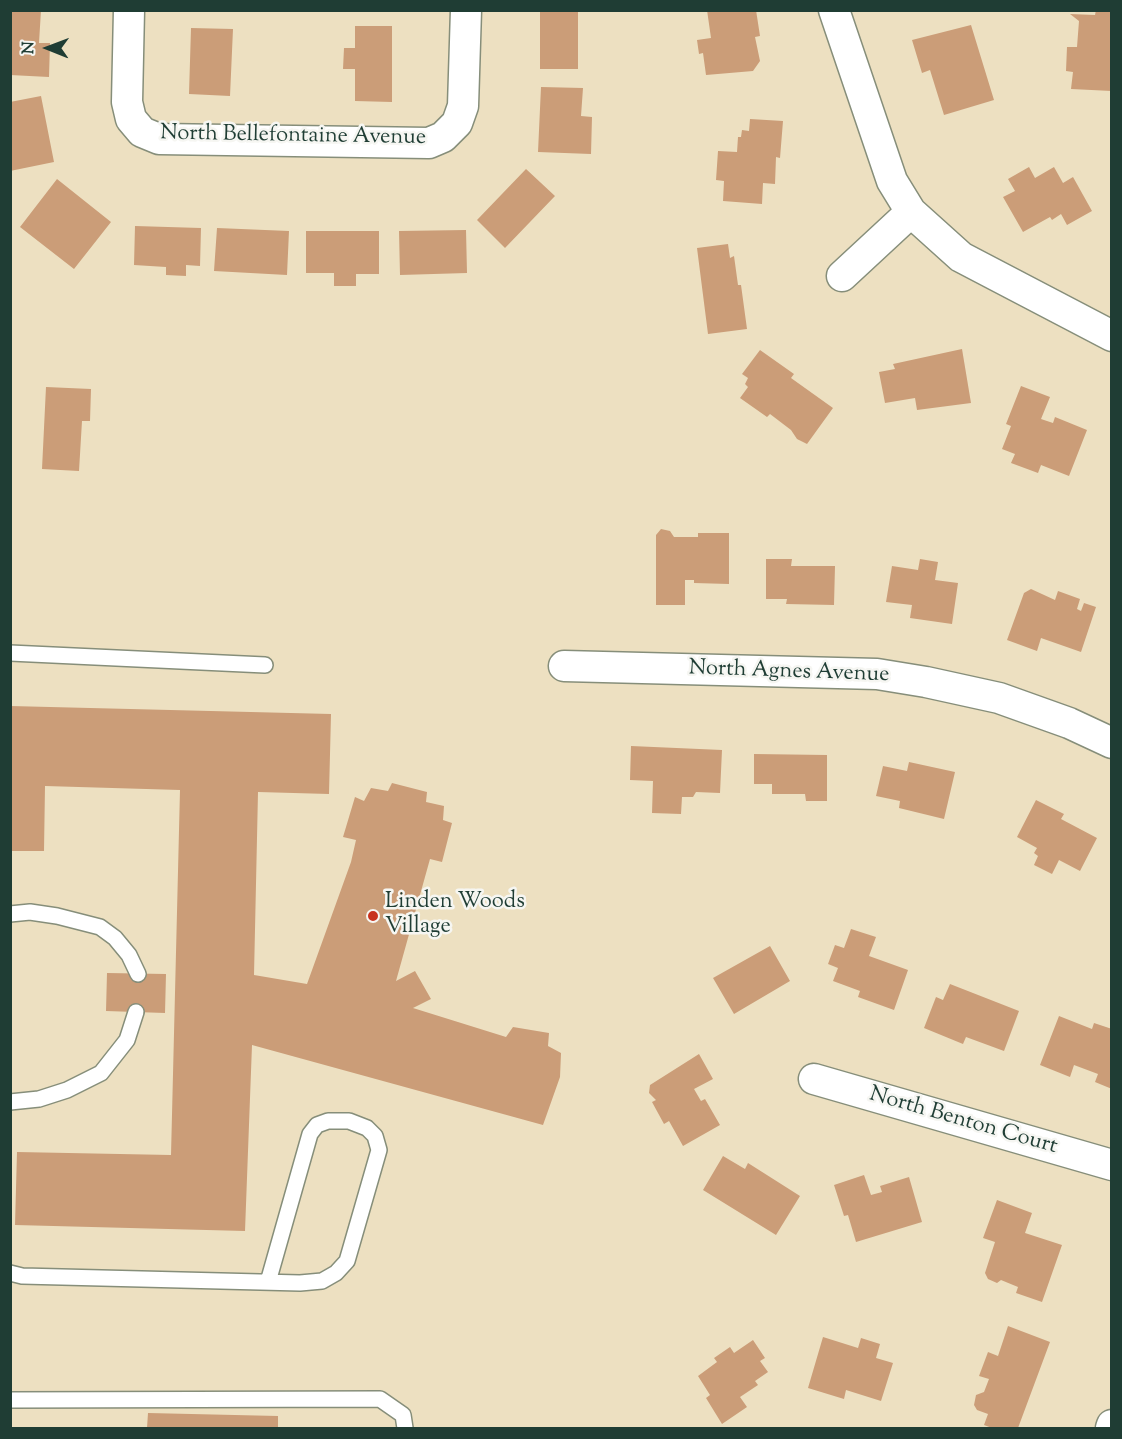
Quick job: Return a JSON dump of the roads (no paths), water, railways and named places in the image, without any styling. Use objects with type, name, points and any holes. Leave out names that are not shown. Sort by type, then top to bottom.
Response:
[{"type":"street","name":"North Bellefontaine Avenue","points":[[129,10],[127,102],[131,119],[142,132],[159,139],[429,143],[443,137],[457,123],[463,106],[466,10]]},
{"type":"street","points":[[834,10],[892,181],[911,212],[961,256],[1112,336]]},
{"type":"street","points":[[842,276],[911,212]]},
{"type":"street","name":"North Agnes Avenue","points":[[564,666],[877,674],[999,698],[1069,723],[1112,742]]},
{"type":"street","name":"North Benton Court","points":[[814,1079],[1112,1165]]},
{"type":"lane","points":[[10,653],[265,665]]},
{"type":"lane","points":[[10,914],[30,912],[100,927],[115,938],[129,955],[138,974]]},
{"type":"lane","points":[[10,1102],[39,1099],[67,1090],[101,1073],[127,1040],[136,1012]]},
{"type":"lane","points":[[10,1273],[22,1276],[268,1282],[322,1281],[336,1274],[347,1261],[378,1150],[375,1136],[367,1128],[349,1121],[328,1120],[317,1125],[310,1134],[268,1282]]},
{"type":"lane","points":[[10,1400],[380,1399],[403,1415],[405,1428]]},
{"type":"place","name":"Linden Woods Village","points":[[373,916]]}]
